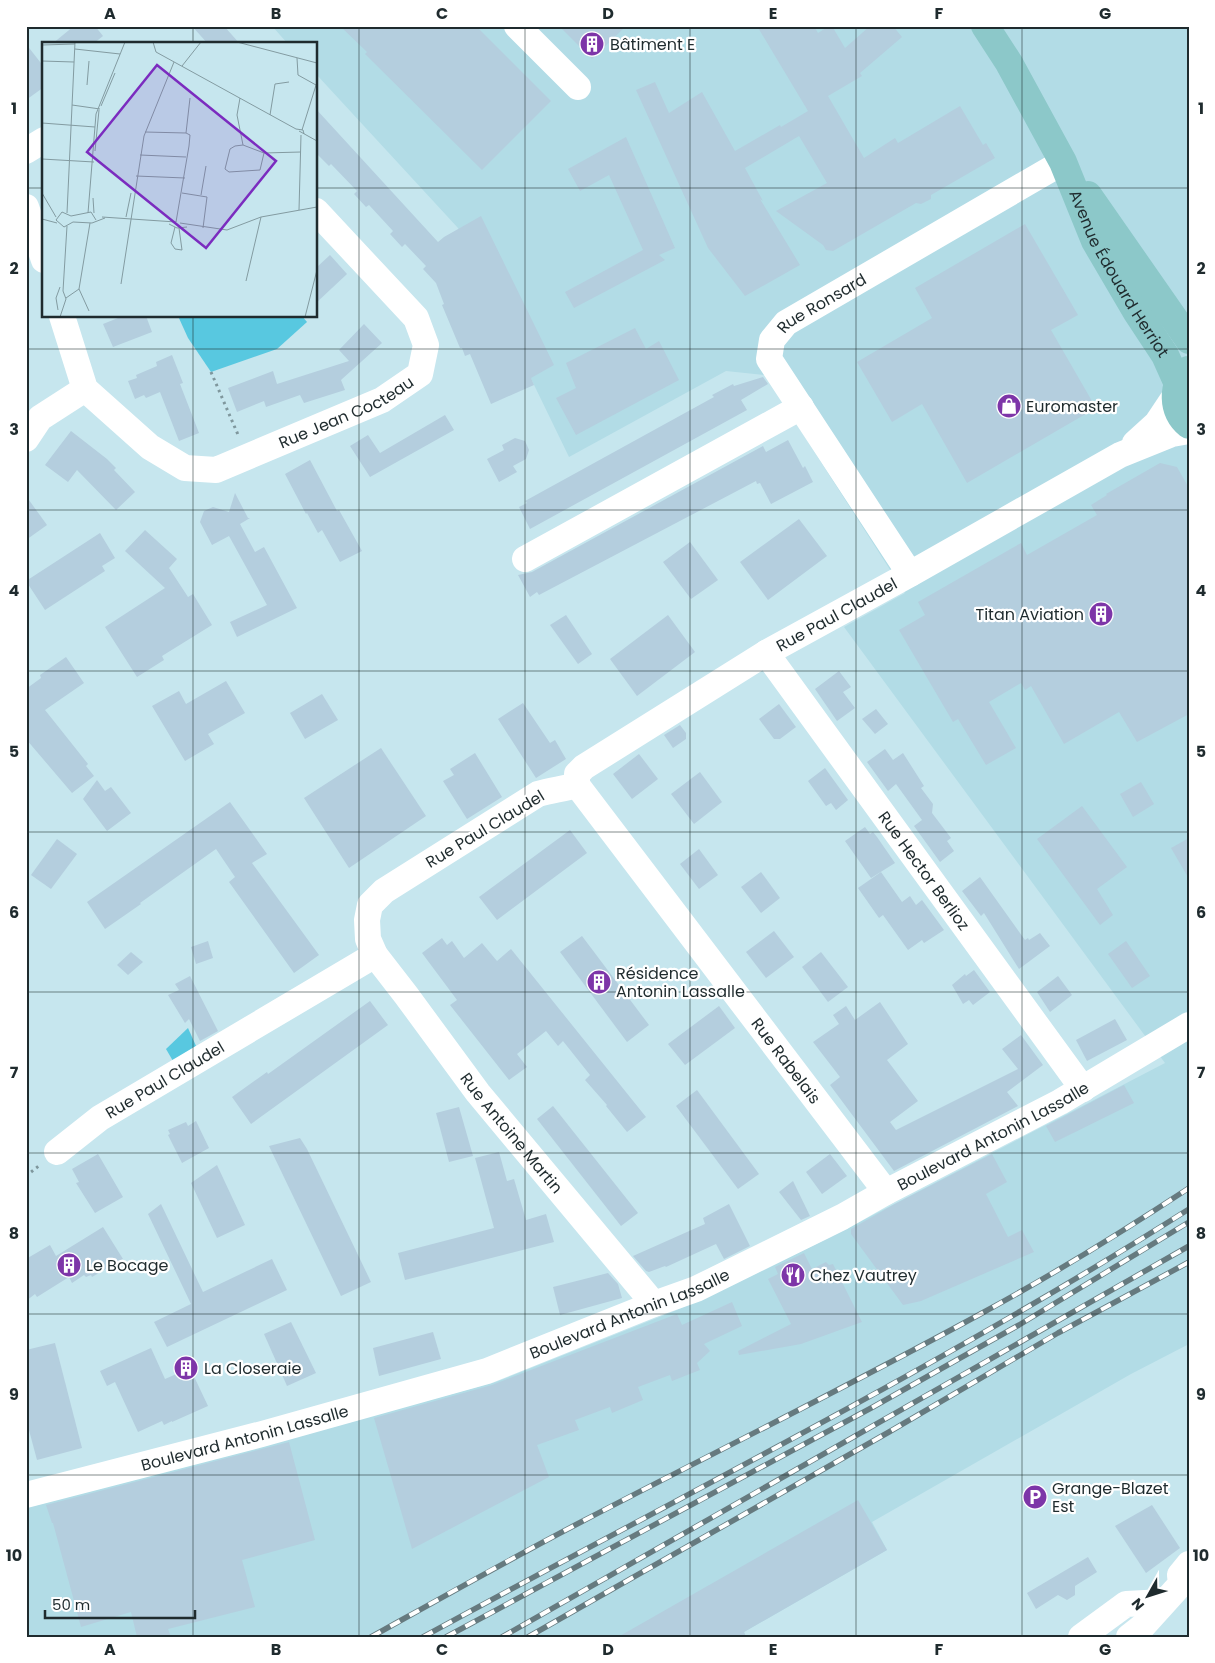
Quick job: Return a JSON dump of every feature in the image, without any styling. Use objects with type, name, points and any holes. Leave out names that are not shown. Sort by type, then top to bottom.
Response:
[{"type":"main road","name":"Avenue Édouard Herriot","points":[[985,26],[1009,63],[1063,162],[1096,241],[1180,383],[1176,406],[1180,416],[1189,426]]},
{"type":"main road","name":"Avenue Édouard Herriot","points":[[1063,162],[1189,340]]},
{"type":"street","points":[[517,26],[578,87]]},
{"type":"street","points":[[26,151],[42,141]]},
{"type":"street","name":"Rue Ronsard","points":[[910,574],[769,360],[772,340],[786,323],[1063,162]]},
{"type":"street","points":[[26,207],[42,254]]},
{"type":"street","name":"Rue Jean Cocteau","points":[[85,388],[150,447],[185,468],[216,470],[382,400],[420,374],[426,345],[416,318],[318,213]]},
{"type":"street","points":[[26,438],[40,418],[85,388],[63,318]]},
{"type":"street","name":"Rue Paul Claudel","points":[[1120,455],[1157,423],[1180,383]]},
{"type":"street","points":[[525,559],[801,407]]},
{"type":"street","name":"Rue Paul Claudel","points":[[56,1152],[100,1118],[375,955],[368,938],[367,920],[370,905],[384,892],[538,794],[577,785],[577,774],[584,767],[766,653],[1120,455],[1172,434],[1189,431]]},
{"type":"street","name":"Rue Hector Berlioz","points":[[766,653],[1082,1089]]},
{"type":"street","name":"Rue Rabelais","points":[[577,785],[886,1192]]},
{"type":"street","name":"Rue Antoine Martin","points":[[375,955],[478,1093],[654,1304]]},
{"type":"street","name":"Boulevard Antonin Lassalle","points":[[26,1495],[262,1434],[487,1371],[696,1289],[842,1217],[1082,1089],[1189,1025]]},
{"type":"street","points":[[1081,1637],[1126,1604],[1181,1584]]},
{"type":"street","points":[[1129,1637],[1143,1626],[1181,1584]]},
{"type":"path","points":[[211,372],[247,456]]},
{"type":"shaded area","points":[[272,26],[1189,26],[1189,1344],[1131,1374],[872,1522],[887,1550],[744,1632],[746,1637],[26,1637],[26,1508],[496,1382],[677,1310],[827,1239],[1165,1063],[844,627],[905,593],[765,375],[726,371],[569,457],[458,228],[318,76],[318,42],[286,42]]},
{"type":"shaded area","points":[[179,318],[304,318],[307,322],[277,349],[211,372],[188,338]]},
{"type":"shaded area","points":[[188,1028],[196,1046],[173,1061],[166,1049]]},
{"type":"building","points":[[74,26],[95,26],[103,36],[96,42],[54,42]]},
{"type":"building","points":[[192,26],[224,26],[238,42],[206,42]]},
{"type":"building","points":[[340,26],[476,26],[551,101],[482,170],[365,54],[367,52]]},
{"type":"building","name":"Bâtiment E","points":[[559,26],[626,26],[592,59]]},
{"type":"building","points":[[757,26],[814,26],[818,33],[832,26],[845,48],[870,26],[893,26],[902,37],[860,73],[862,76],[828,96],[864,158],[895,138],[898,143],[960,106],[983,145],[986,143],[995,158],[931,195],[931,199],[921,204],[916,203],[833,251],[826,250],[823,245],[776,211],[827,183],[799,136],[745,168],[763,201],[760,199],[800,265],[745,296],[708,248],[636,90],[655,82],[669,113],[702,92],[735,151],[780,125],[781,127],[808,111]]},
{"type":"building","points":[[26,44],[42,64],[42,88],[26,100]]},
{"type":"building","points":[[318,111],[438,242],[481,216],[554,365],[531,378],[534,385],[491,404],[470,354],[465,356],[462,348],[460,348],[442,305],[444,304],[436,283],[423,269],[426,266],[405,244],[402,247],[390,234],[393,231],[369,205],[366,207],[354,194],[357,191],[331,164],[329,166],[318,155]]},
{"type":"building","points":[[626,137],[675,248],[659,255],[665,260],[574,308],[565,292],[643,250],[609,175],[580,191],[568,169]]},
{"type":"building","points":[[1025,224],[1078,315],[1051,330],[1096,408],[967,483],[922,404],[892,422],[857,362],[932,318],[915,288]]},
{"type":"building","points":[[330,255],[347,274],[318,301],[318,266]]},
{"type":"building","points":[[118,318],[147,318],[152,332],[113,347],[103,324]]},
{"type":"building","points":[[364,324],[382,343],[341,380],[345,390],[304,403],[300,395],[266,407],[264,401],[237,412],[228,388],[273,371],[277,384],[349,361],[339,350]]},
{"type":"building","points":[[635,328],[646,349],[659,341],[679,380],[576,435],[556,398],[576,388],[566,363]]},
{"type":"building","points":[[172,355],[183,383],[180,384],[199,433],[179,441],[160,392],[146,398],[144,395],[135,399],[128,381],[137,378],[136,375],[157,366],[156,362]]},
{"type":"building","points":[[763,377],[768,384],[741,400],[747,410],[530,529],[519,507],[527,503],[525,501],[714,397],[712,395],[733,384],[734,386]]},
{"type":"building","points":[[445,415],[454,430],[370,477],[350,446],[368,435],[380,453]]},
{"type":"building","points":[[71,431],[107,459],[116,468],[114,470],[135,492],[116,510],[77,470],[68,482],[45,465]]},
{"type":"building","points":[[515,438],[525,441],[529,450],[526,459],[513,466],[517,472],[499,482],[487,459],[504,450],[502,445]]},
{"type":"building","points":[[788,440],[813,482],[771,504],[760,483],[757,484],[756,481],[539,595],[537,592],[530,597],[518,575],[532,572],[763,446],[766,452]]},
{"type":"building","points":[[310,460],[337,511],[339,510],[362,551],[340,562],[322,530],[318,533],[306,514],[285,474]]},
{"type":"building","points":[[1160,463],[1177,467],[1189,488],[1189,714],[1137,742],[1119,712],[1064,744],[1031,686],[1025,690],[1021,683],[989,702],[1016,748],[986,765],[958,719],[953,722],[899,630],[925,615],[918,602],[1021,543],[1027,555],[1097,515],[1091,505],[1106,494]]},
{"type":"building","points":[[235,493],[248,518],[250,518],[240,524],[255,552],[264,547],[297,608],[237,637],[230,622],[267,605],[229,536],[212,545],[200,522],[204,511],[213,507],[229,512]]},
{"type":"building","points":[[26,496],[47,525],[26,540]]},
{"type":"building","points":[[799,519],[827,556],[768,600],[740,562]]},
{"type":"building","points":[[145,530],[177,559],[169,568],[188,597],[193,594],[212,625],[162,656],[164,660],[137,677],[105,627],[165,588],[125,551]]},
{"type":"building","points":[[100,533],[115,558],[102,566],[105,571],[45,610],[26,581]]},
{"type":"building","points":[[690,542],[718,580],[691,599],[663,562]]},
{"type":"building","points":[[566,615],[592,654],[578,664],[550,625]]},
{"type":"building","points":[[668,615],[695,652],[637,696],[610,659]]},
{"type":"building","points":[[66,657],[84,683],[45,710],[88,764],[86,766],[94,776],[72,793],[26,739],[26,689],[41,678],[40,675]]},
{"type":"building","points":[[839,671],[851,687],[843,692],[855,708],[837,721],[815,689]]},
{"type":"building","points":[[226,681],[245,713],[208,734],[214,744],[185,761],[152,706],[179,691],[186,704]]},
{"type":"building","points":[[322,694],[338,720],[305,739],[290,713]]},
{"type":"building","points":[[523,703],[550,743],[555,740],[566,759],[536,778],[498,719]]},
{"type":"building","points":[[779,704],[796,727],[780,739],[774,739],[759,719]]},
{"type":"building","points":[[876,709],[888,724],[875,734],[862,719]]},
{"type":"building","points":[[680,725],[686,733],[686,739],[673,748],[664,735]]},
{"type":"building","points":[[381,748],[426,816],[349,868],[304,798]]},
{"type":"building","points":[[885,749],[893,760],[903,753],[924,786],[921,788],[933,804],[932,813],[951,838],[947,841],[954,851],[940,862],[914,826],[922,820],[896,784],[888,791],[867,762]]},
{"type":"building","points":[[475,753],[502,797],[467,819],[443,781],[454,775],[450,769]]},
{"type":"building","points":[[639,754],[658,779],[632,799],[613,774]]},
{"type":"building","points":[[825,768],[848,800],[836,810],[831,803],[826,806],[808,781]]},
{"type":"building","points":[[700,772],[722,802],[694,824],[671,794]]},
{"type":"building","points":[[97,780],[105,791],[111,787],[131,813],[107,831],[83,799]]},
{"type":"building","points":[[1141,782],[1154,804],[1133,817],[1120,794]]},
{"type":"building","points":[[230,802],[267,854],[252,863],[319,955],[294,973],[229,882],[235,877],[216,849],[105,929],[87,902]]},
{"type":"building","points":[[1082,806],[1127,867],[1097,889],[1113,915],[1100,925],[1037,839]]},
{"type":"building","points":[[865,827],[870,834],[873,832],[895,863],[871,878],[845,841]]},
{"type":"building","points":[[570,830],[587,853],[497,920],[479,897]]},
{"type":"building","points":[[1189,838],[1189,879],[1171,848]]},
{"type":"building","points":[[57,839],[77,854],[51,889],[31,875]]},
{"type":"building","points":[[699,849],[718,875],[699,889],[680,864]]},
{"type":"building","points":[[761,872],[780,898],[761,913],[741,887]]},
{"type":"building","points":[[881,872],[902,902],[910,896],[916,905],[922,900],[944,930],[924,943],[922,940],[908,950],[883,915],[879,918],[858,888]]},
{"type":"building","points":[[980,877],[1025,940],[1028,938],[1029,940],[1040,933],[1050,946],[1019,969],[984,913],[981,916],[962,891]]},
{"type":"building","points":[[774,931],[794,957],[766,978],[746,952]]},
{"type":"building","name":"Résidence Antonin Lassalle","points":[[582,936],[649,1025],[627,1042],[560,952]]},
{"type":"building","points":[[442,938],[447,945],[452,941],[464,958],[482,943],[497,961],[511,949],[646,1117],[627,1132],[585,1080],[590,1075],[563,1041],[558,1046],[546,1031],[517,1054],[527,1067],[509,1080],[450,1005],[457,1000],[422,953]]},
{"type":"building","points":[[208,941],[213,958],[196,964],[191,947]]},
{"type":"building","points":[[1126,941],[1150,976],[1132,988],[1108,954]]},
{"type":"building","points":[[131,952],[143,962],[128,975],[117,965]]},
{"type":"building","points":[[821,952],[848,987],[828,1002],[802,967]]},
{"type":"building","points":[[974,970],[990,992],[973,1005],[969,1000],[963,1004],[952,985],[965,974],[966,976]]},
{"type":"building","points":[[190,976],[218,1031],[200,1041],[189,1019],[185,1023],[168,995],[179,990],[175,984]]},
{"type":"building","points":[[1058,976],[1072,995],[1050,1012],[1037,992]]},
{"type":"building","points":[[370,1001],[388,1025],[251,1124],[232,1097],[267,1072],[268,1074]]},
{"type":"building","points":[[880,1002],[908,1044],[887,1060],[918,1101],[890,1122],[896,1130],[1018,1069],[1002,1049],[1021,1035],[1043,1065],[1007,1092],[1018,1106],[894,1171],[830,1085],[840,1077],[813,1042],[839,1024],[833,1015],[846,1006],[855,1020]]},
{"type":"building","name":"Résidence Antonin Lassalle","points":[[719,1006],[735,1028],[685,1065],[668,1044]]},
{"type":"building","points":[[1115,1019],[1127,1040],[1087,1061],[1076,1040]]},
{"type":"building","points":[[1124,1085],[1134,1103],[1055,1142],[1046,1126]]},
{"type":"building","points":[[697,1090],[759,1174],[738,1189],[676,1106]]},
{"type":"building","points":[[553,1106],[638,1213],[621,1226],[537,1119]]},
{"type":"building","points":[[459,1107],[473,1156],[449,1162],[436,1113]]},
{"type":"building","points":[[196,1121],[209,1148],[182,1163],[168,1135],[170,1134],[168,1130],[186,1122],[188,1126]]},
{"type":"building","points":[[300,1138],[371,1282],[341,1296],[269,1146]]},
{"type":"building","points":[[499,1152],[507,1181],[514,1179],[526,1220],[546,1214],[554,1242],[405,1280],[398,1253],[494,1228],[475,1158]]},
{"type":"building","name":"Le Bocage","points":[[98,1154],[123,1197],[95,1213],[76,1183],[79,1182],[72,1169]]},
{"type":"building","points":[[830,1154],[847,1176],[822,1194],[806,1172]]},
{"type":"building","points":[[992,1154],[1007,1182],[986,1194],[1008,1237],[1022,1230],[1034,1252],[921,1301],[903,1305],[851,1234],[851,1229]]},
{"type":"building","points":[[217,1165],[245,1225],[217,1238],[191,1183]]},
{"type":"building","points":[[793,1181],[810,1216],[801,1220],[779,1192]]},
{"type":"building","points":[[161,1204],[203,1292],[272,1259],[287,1290],[167,1347],[154,1322],[191,1304],[148,1214]]},
{"type":"building","points":[[729,1204],[750,1246],[724,1259],[716,1244],[666,1267],[649,1272],[633,1256],[705,1224],[703,1218]]},
{"type":"building","name":"Le Bocage","points":[[103,1227],[123,1259],[92,1277],[91,1275],[86,1277],[84,1275],[72,1283],[69,1277],[37,1297],[35,1294],[26,1301],[26,1259],[50,1245],[56,1256]]},
{"type":"building","points":[[804,1253],[812,1269],[826,1262],[829,1265],[833,1264],[862,1322],[801,1344],[739,1355],[738,1351],[791,1324],[768,1279],[778,1274],[775,1267]]},
{"type":"building","points":[[608,1273],[618,1284],[622,1298],[560,1315],[553,1287]]},
{"type":"building","points":[[732,1302],[742,1326],[704,1344],[710,1351],[697,1363],[700,1370],[672,1381],[670,1375],[638,1387],[643,1400],[612,1413],[610,1407],[575,1420],[579,1430],[537,1445],[549,1477],[412,1549],[374,1418],[492,1385],[677,1314],[682,1325]]},
{"type":"building","points":[[291,1322],[316,1373],[287,1386],[264,1334]]},
{"type":"building","points":[[433,1332],[441,1359],[379,1376],[373,1348]]},
{"type":"building","points":[[55,1343],[82,1448],[37,1460],[26,1419],[26,1350]]},
{"type":"building","points":[[151,1348],[165,1379],[190,1368],[208,1406],[164,1425],[162,1421],[138,1432],[115,1382],[107,1386],[100,1371]]},
{"type":"building","points":[[289,1442],[315,1540],[242,1560],[255,1607],[168,1629],[171,1637],[137,1637],[131,1612],[81,1627],[53,1523],[46,1505]]},
{"type":"building","points":[[858,1500],[887,1550],[744,1632],[746,1637],[618,1637]]},
{"type":"building","points":[[1152,1505],[1180,1548],[1146,1573],[1115,1526]]},
{"type":"building","points":[[1088,1557],[1097,1572],[1075,1586],[1075,1595],[1067,1600],[1058,1595],[1036,1609],[1027,1593]]},
{"type":"railway","points":[[371,1637],[554,1536],[984,1312],[1088,1252],[1189,1188]]},
{"type":"railway","points":[[423,1637],[906,1377],[1096,1267],[1189,1209]]},
{"type":"railway","points":[[446,1637],[873,1407],[1019,1325],[1189,1222]]},
{"type":"railway","points":[[502,1637],[1189,1246]]},
{"type":"railway","points":[[528,1637],[889,1432],[1058,1333],[1189,1262]]},
{"type":"place","name":"Bâtiment E","points":[[592,44]]},
{"type":"place","name":"Euromaster","points":[[1009,406]]},
{"type":"place","name":"Titan Aviation","points":[[1101,614]]},
{"type":"place","name":"Résidence Antonin Lassalle","points":[[599,982]]},
{"type":"place","name":"Le Bocage","points":[[69,1265]]},
{"type":"place","name":"Chez Vautrey","points":[[793,1275]]},
{"type":"place","name":"La Closeraie","points":[[186,1368]]},
{"type":"place","name":"Grange-Blazet Est","points":[[1035,1497]]}]
